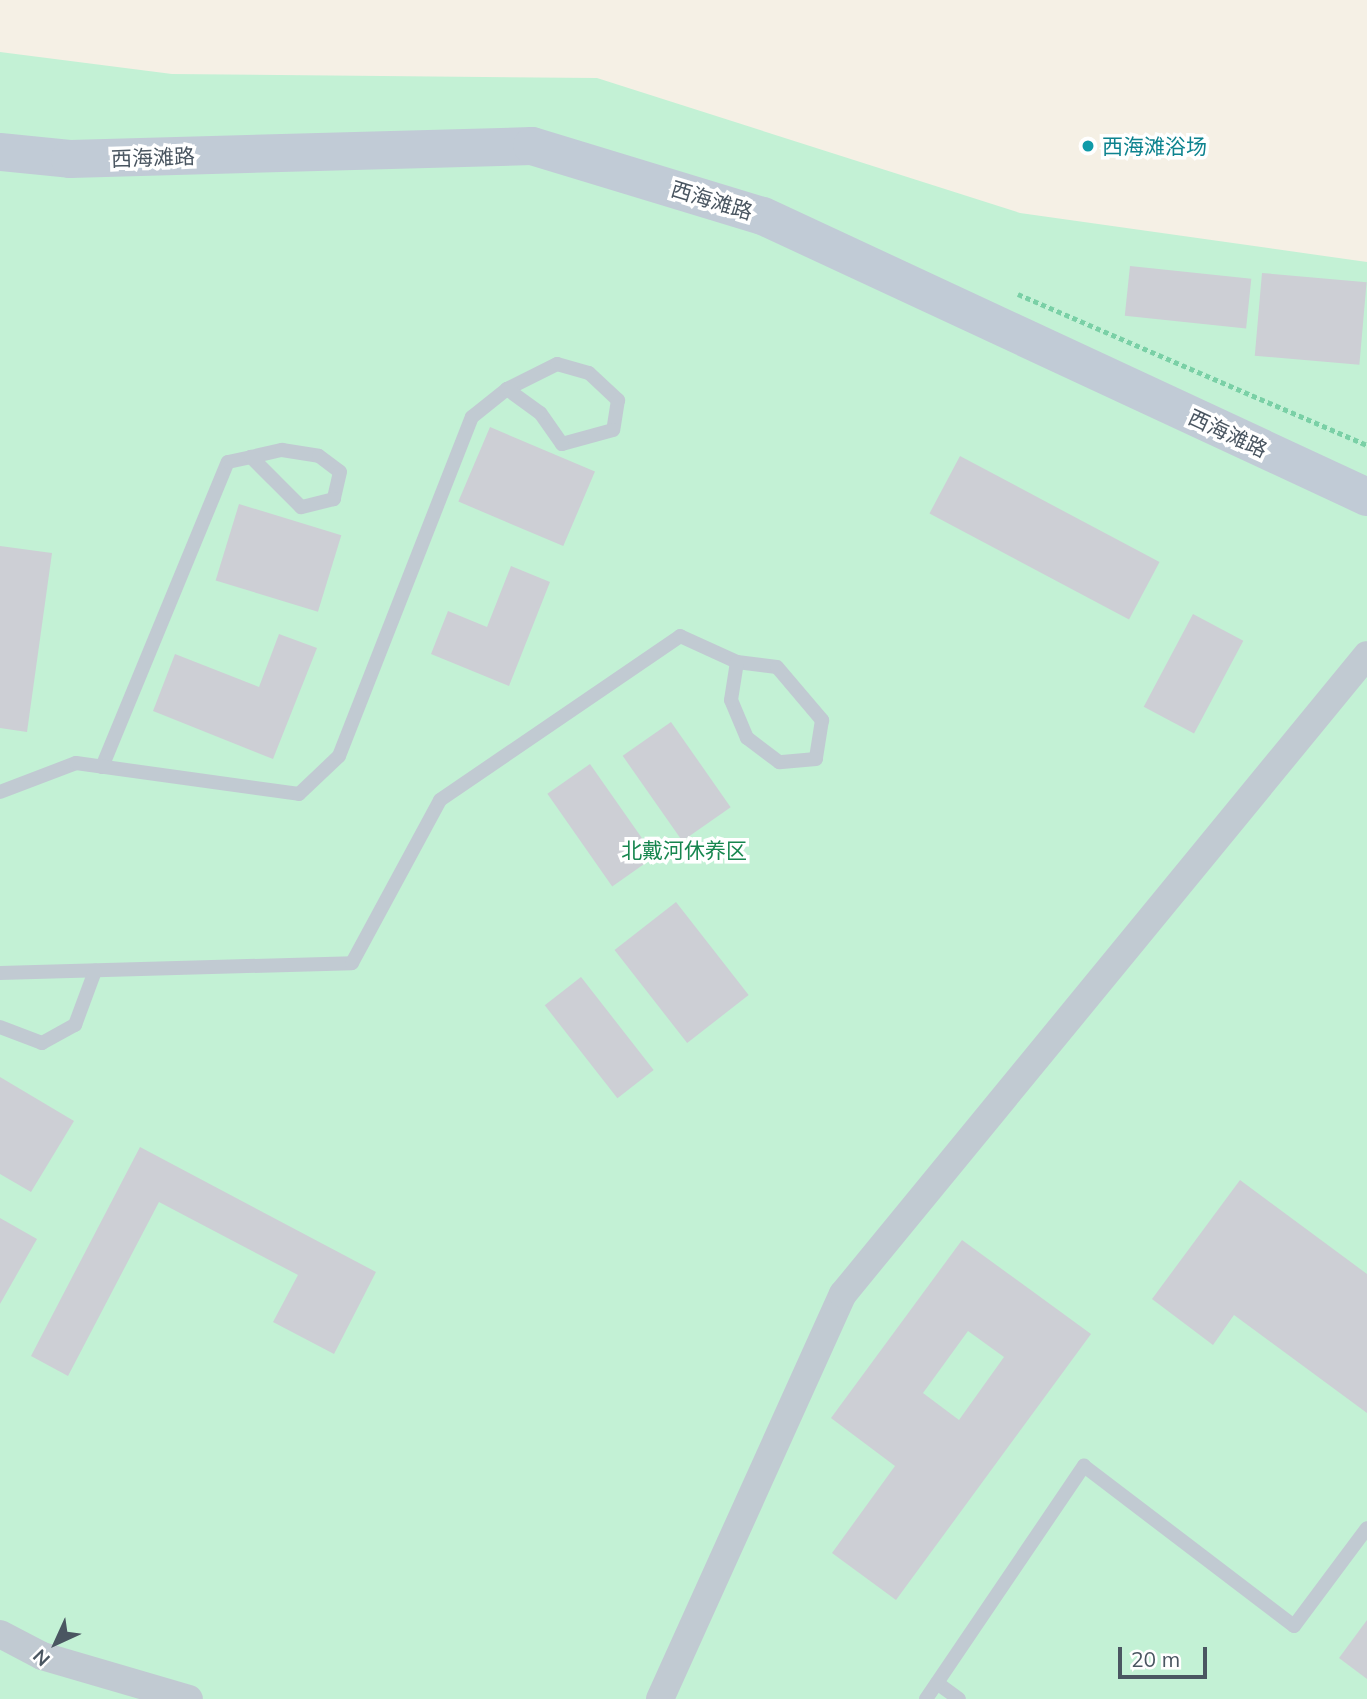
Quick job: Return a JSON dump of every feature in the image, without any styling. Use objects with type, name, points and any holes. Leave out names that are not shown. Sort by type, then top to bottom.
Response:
[{"type":"main road","name":"西海滩路","points":[[0,152],[70,159],[532,146],[763,216],[1367,497]]},
{"type":"street","points":[[660,1699],[843,1294],[1367,655]]},
{"type":"street","points":[[0,1634],[41,1656],[189,1699]]},
{"type":"lane","points":[[0,792],[76,764],[299,794],[339,756],[472,417],[507,389],[557,364],[589,373],[618,400],[613,430],[562,444],[540,413],[507,389]]},
{"type":"lane","points":[[102,767],[228,462],[282,450],[319,456],[341,472],[334,499],[301,508],[251,457]]},
{"type":"lane","points":[[0,974],[352,963],[440,800],[680,636],[737,662],[777,667],[822,720],[816,759],[779,762],[747,738],[732,700],[737,662]]},
{"type":"lane","points":[[0,1027],[43,1043],[75,1025],[95,971]]},
{"type":"lane","points":[[926,1699],[1083,1466],[1294,1626],[1367,1528]]},
{"type":"lane","points":[[937,1683],[959,1699]]},
{"type":"green space","name":"北戴河休养区","points":[[0,0],[1367,0],[1367,1699],[0,1699]]},
{"type":"sand","name":"西海滩浴场","points":[[0,0],[1367,0],[1367,262],[1020,213],[597,78],[172,74],[0,52]]},
{"type":"building","points":[[1130,266],[1251,279],[1246,328],[1125,316]]},
{"type":"building","points":[[1262,273],[1367,282],[1359,365],[1255,356]]},
{"type":"building","points":[[490,427],[595,472],[563,546],[458,502]]},
{"type":"building","points":[[960,456],[1160,562],[1129,619],[929,513]]},
{"type":"building","points":[[239,504],[341,535],[318,612],[216,581]]},
{"type":"building","points":[[0,546],[52,553],[27,732],[0,728]]},
{"type":"building","points":[[511,566],[550,582],[509,686],[431,654],[448,611],[487,627]]},
{"type":"building","points":[[1193,614],[1243,641],[1194,733],[1144,707]]},
{"type":"building","points":[[279,634],[317,648],[273,759],[153,711],[175,654],[259,687]]},
{"type":"building","points":[[671,722],[731,807],[682,841],[623,756]]},
{"type":"building","points":[[590,764],[655,857],[612,886],[547,794]]},
{"type":"building","points":[[676,902],[749,995],[687,1043],[615,950]]},
{"type":"building","points":[[581,977],[654,1070],[617,1098],[545,1005]]},
{"type":"building","points":[[0,1077],[74,1121],[31,1192],[0,1174]]},
{"type":"building","points":[[140,1147],[376,1272],[334,1354],[273,1322],[298,1275],[159,1202],[68,1376],[31,1356]]},
{"type":"building","points":[[1240,1180],[1367,1274],[1367,1413],[1234,1315],[1213,1345],[1152,1299]]},
{"type":"building","points":[[0,1218],[37,1239],[0,1304]]},
{"type":"building","points":[[962,1240],[1091,1334],[896,1600],[832,1553],[895,1466],[831,1418]],"holes":[[[968,1331],[1004,1357],[959,1420],[923,1393]]]},
{"type":"building","points":[[1367,1620],[1367,1679],[1339,1658]]},
{"type":"place","name":"西海滩浴场","points":[[1088,146]]}]
